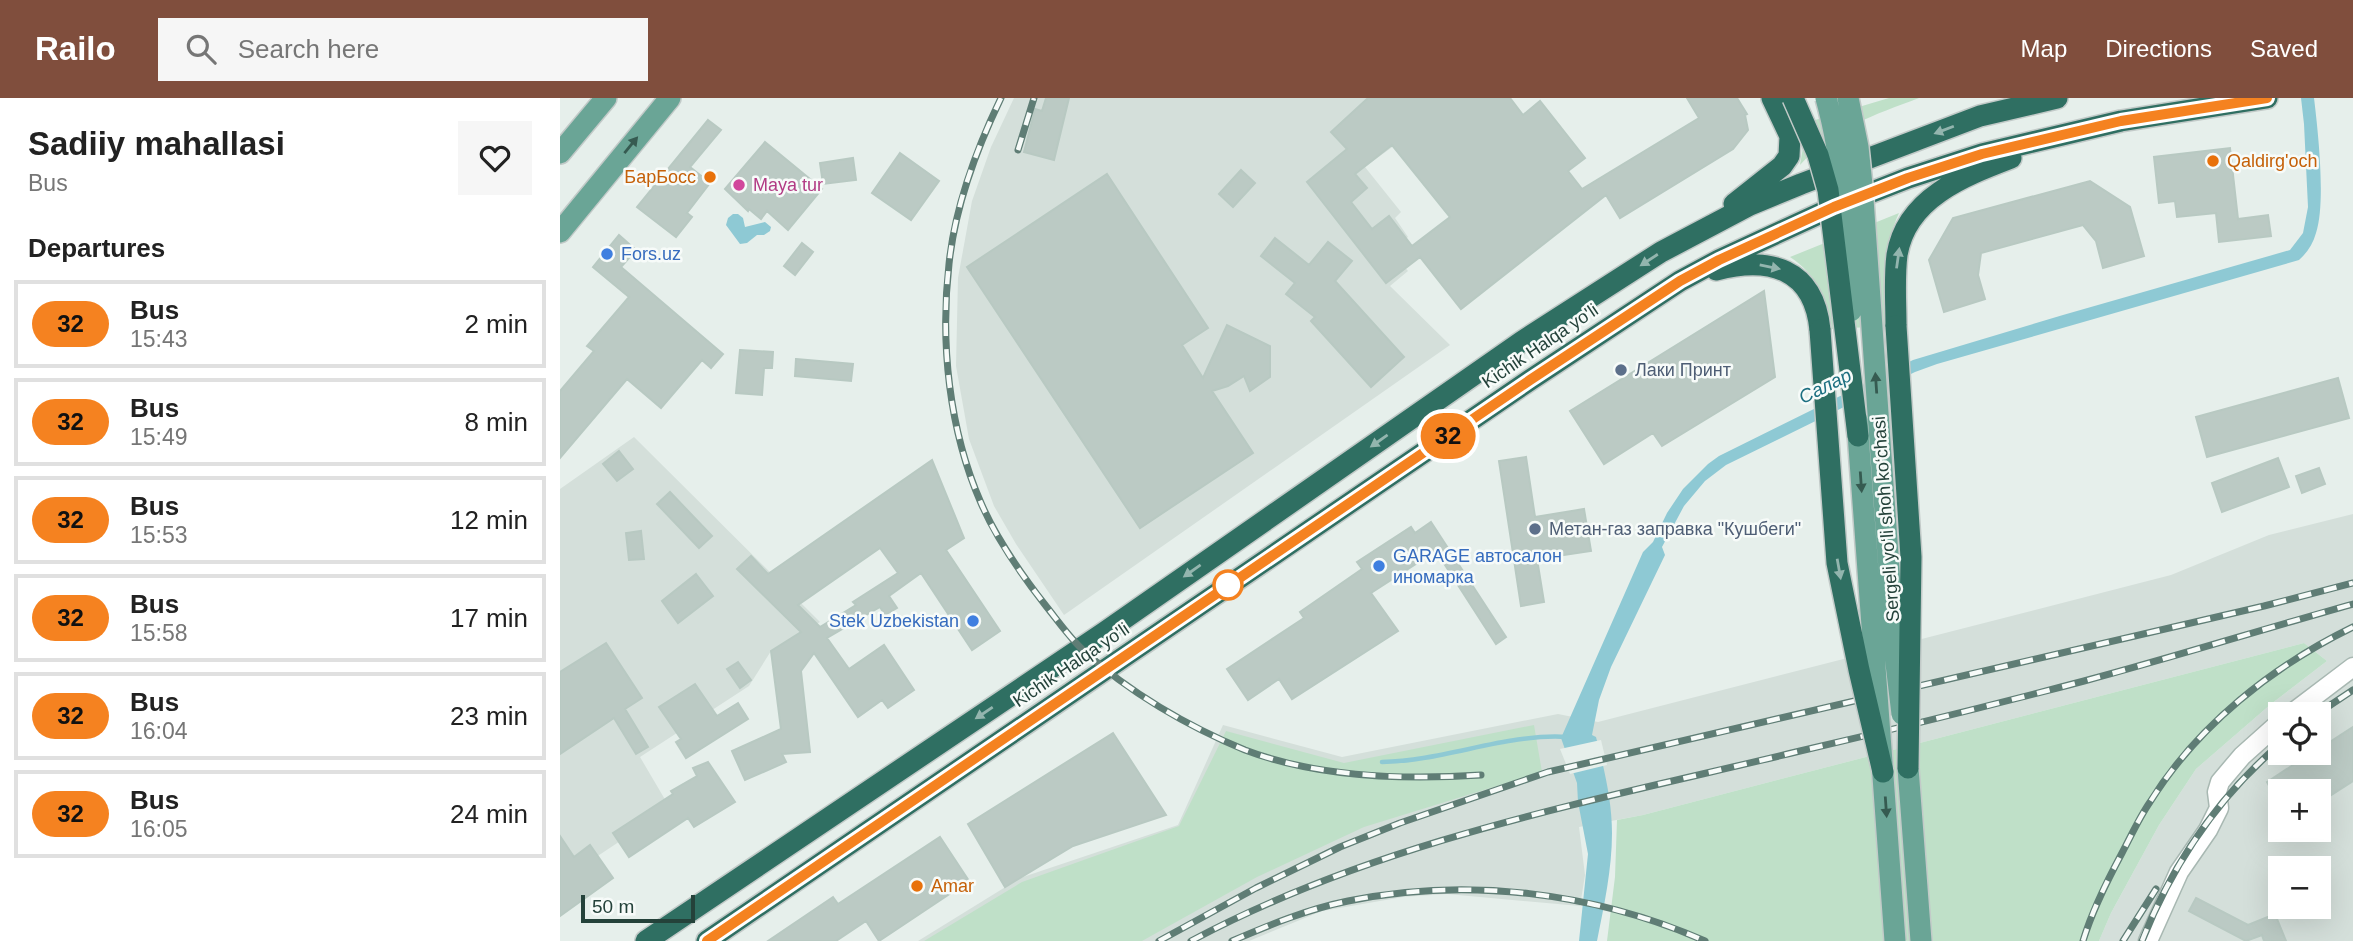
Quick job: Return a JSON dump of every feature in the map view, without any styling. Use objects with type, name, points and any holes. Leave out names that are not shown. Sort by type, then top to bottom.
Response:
[{"type":"highway","points":[[1708,225],[1782,166],[1789,156],[1790,136],[1772,98]]},
{"type":"highway","points":[[1793,98],[1818,155],[1828,190],[1858,436]]},
{"type":"highway","points":[[1980,116],[2001,98]]},
{"type":"highway","name":"Kichik Halqa yo'li","points":[[659,938],[1521,342],[1661,252],[1708,225],[1776,194],[1980,116],[2057,98]]},
{"type":"highway","name":"Kichik Halqa yo'li","points":[[707,941],[1530,380],[1680,281],[1796,223],[1908,178],[1982,154],[2091,127],[2267,98]]},
{"type":"highway","points":[[1908,768],[1911,557],[1896,326],[1896,272],[1899,249],[1906,227],[1922,207],[1946,187],[2091,127]]},
{"type":"highway","points":[[1680,281],[1733,266],[1758,264],[1780,268],[1796,277],[1808,289],[1816,307],[1821,330],[1837,563],[1883,772]]},
{"type":"highway","points":[[1247,533],[1265,560]]},
{"type":"main road","points":[[560,153],[606,98]]},
{"type":"main road","points":[[560,232],[670,98]]},
{"type":"main road","name":"Sergeli yo‘li shoh ko‘chasi","points":[[1826,98],[1835,134],[1845,206],[1858,436],[1895,941]]},
{"type":"main road","name":"Sergeli yo‘li shoh ko‘chasi","points":[[1849,101],[1862,185],[1895,655],[1908,768],[1921,941]]},
{"type":"street","points":[[2307,702],[2353,667]]},
{"type":"street","points":[[2148,941],[2179,872],[2208,830],[2219,808],[2217,792],[2220,782],[2242,756],[2268,733]]},
{"type":"shaded area","points":[[1014,98],[1459,98],[1365,167],[1401,212],[1395,218],[1408,237],[1391,250],[1408,271],[1390,286],[1450,345],[1064,615],[994,506],[969,439],[956,366],[958,278],[972,201],[991,147]]},
{"type":"shaded area","points":[[634,437],[820,622],[771,651],[749,686],[640,757],[670,808],[560,881],[560,489]]},
{"type":"shaded area","points":[[2353,514],[2353,941],[2099,941],[2111,913],[2159,825],[2196,769],[2268,707],[2268,765],[2331,765],[2331,702],[2274,702],[2327,661],[2304,643],[1643,815],[1579,827],[1585,875],[1580,906],[1447,894],[1403,897],[1322,911],[1249,941],[918,941],[1020,878],[1178,825],[1223,725],[1342,757],[1558,714],[1598,722],[2171,575],[2269,535]]},
{"type":"green space","points":[[1889,98],[1919,98],[1855,124],[1827,141],[1800,165],[1803,147],[1795,126]]},
{"type":"green space","points":[[1899,213],[1887,255],[1887,326],[1832,329],[1824,298],[1814,279],[1790,257]]},
{"type":"green space","points":[[2304,643],[2327,661],[2274,702],[2268,702],[2268,707],[2196,769],[2159,825],[2111,913],[2099,941],[1607,941],[1615,877],[1617,820]]},
{"type":"green space","points":[[1534,725],[1542,772],[1364,827],[1257,877],[1142,941],[924,941],[1022,882],[1179,826],[1226,731],[1344,763]]},
{"type":"water","name":"Салар","points":[[2301,98],[2314,98],[2321,186],[2316,233],[2299,260],[1915,372],[1726,465],[1705,481],[1684,506],[1662,547],[1665,555],[1611,667],[1599,700],[1592,735],[1596,737],[1609,797],[1612,821],[1611,860],[1597,941],[1579,941],[1588,854],[1577,783],[1561,738],[1643,552],[1653,542],[1667,513],[1683,489],[1719,456],[1913,360],[2290,250],[2303,233],[2308,207]]},
{"type":"water","points":[[733,214],[743,218],[745,227],[765,222],[771,227],[770,231],[740,244],[726,225]]},
{"type":"pier","points":[[1601,740],[1607,765],[1570,774],[1560,749]]},
{"type":"building","points":[[1046,98],[1069,98],[1054,160],[1024,152],[1035,109],[1042,111]]},
{"type":"building","points":[[1368,98],[1510,98],[1523,115],[1540,101],[1585,158],[1568,171],[1582,189],[1699,118],[1687,98],[1737,98],[1747,114],[1748,130],[1733,149],[1620,218],[1606,195],[1461,309],[1420,257],[1386,283],[1307,182],[1347,149],[1331,132]],"holes":[[[1392,145],[1450,217],[1412,246],[1389,216],[1372,229],[1351,202],[1367,188],[1355,174]]]},
{"type":"building","points":[[708,120],[721,130],[690,167],[710,183],[687,213],[692,217],[676,237],[637,207]]},
{"type":"building","points":[[765,142],[822,189],[788,230],[767,211],[761,219],[749,209],[748,211],[725,189]]},
{"type":"building","points":[[2230,148],[2238,219],[2268,215],[2271,236],[2219,242],[2216,213],[2177,217],[2175,201],[2159,203],[2154,157]]},
{"type":"building","points":[[900,153],[939,181],[911,220],[872,193]]},
{"type":"building","points":[[853,158],[856,180],[823,184],[820,163]]},
{"type":"building","points":[[1241,170],[1255,183],[1233,207],[1219,194]]},
{"type":"building","points":[[1107,174],[1208,328],[1182,345],[1203,378],[1227,325],[1270,346],[1270,377],[1250,391],[1244,376],[1228,386],[1212,391],[1253,453],[1140,528],[967,267]]},
{"type":"building","points":[[2090,181],[2130,207],[2144,256],[2103,268],[2096,241],[2083,225],[1981,253],[1978,275],[1985,299],[1944,312],[1929,260],[1953,218]]},
{"type":"building","points":[[619,235],[636,250],[621,267],[723,354],[711,368],[702,360],[661,408],[627,379],[560,458],[560,391],[594,351],[587,346],[629,297],[593,267]]},
{"type":"building","points":[[1275,238],[1309,265],[1328,242],[1352,261],[1335,281],[1404,357],[1371,387],[1311,321],[1315,317],[1286,294],[1295,283],[1261,256]]},
{"type":"building","points":[[802,243],[813,252],[795,275],[784,266]]},
{"type":"building","points":[[1764,291],[1775,377],[1662,446],[1653,433],[1604,464],[1570,411]]},
{"type":"building","points":[[740,350],[773,352],[772,368],[764,368],[762,395],[736,393]]},
{"type":"building","points":[[796,359],[853,364],[851,381],[795,376]]},
{"type":"building","points":[[2338,378],[2349,418],[2207,457],[2196,417]]},
{"type":"building","points":[[619,451],[633,469],[617,481],[603,464]]},
{"type":"building","points":[[1526,457],[1535,517],[1584,509],[1591,551],[1537,559],[1544,602],[1521,606],[1499,461]]},
{"type":"building","points":[[2278,458],[2289,487],[2222,512],[2212,483]]},
{"type":"building","points":[[932,460],[964,538],[946,550],[1000,631],[972,650],[921,573],[889,596],[897,608],[885,615],[880,607],[827,638],[849,669],[884,645],[914,690],[888,708],[882,700],[858,717],[814,653],[801,671],[810,752],[782,754],[786,762],[745,780],[732,751],[781,729],[771,651],[801,632],[737,569],[751,556],[768,574]],"holes":[[[880,548],[898,573],[853,602],[856,605],[820,627],[798,605]]]},
{"type":"building","points":[[2319,468],[2325,484],[2302,493],[2296,476]]},
{"type":"building","points":[[670,492],[712,536],[699,548],[657,504]]},
{"type":"building","points":[[1431,522],[1506,637],[1496,644],[1436,551],[1371,593],[1398,631],[1292,699],[1279,679],[1248,700],[1227,669],[1304,618],[1300,612],[1362,569],[1357,562],[1411,527],[1415,533]]},
{"type":"building","points":[[641,531],[644,559],[629,560],[626,533]]},
{"type":"building","points":[[696,574],[713,596],[678,623],[662,601]]},
{"type":"building","points":[[606,643],[642,698],[625,709],[648,747],[636,754],[614,718],[560,754],[560,672]]},
{"type":"building","points":[[738,662],[751,680],[740,688],[727,669]]},
{"type":"building","points":[[695,684],[717,716],[738,703],[748,719],[686,758],[676,742],[681,739],[659,707]]},
{"type":"building","points":[[2353,727],[2353,781],[2331,795],[2331,779],[2272,779],[2293,765],[2331,765],[2331,741]]},
{"type":"building","points":[[1113,733],[1166,815],[1073,846],[1005,887],[968,824]]},
{"type":"building","points":[[708,762],[735,802],[694,827],[688,818],[629,857],[613,833],[673,794],[671,791],[697,776],[693,768]]},
{"type":"building","points":[[560,836],[574,857],[590,845],[613,878],[560,916]]},
{"type":"building","points":[[940,837],[969,881],[879,941],[866,921],[836,941],[768,941],[833,897],[838,904]]},
{"type":"building","points":[[2196,898],[2248,925],[2268,917],[2277,919],[2286,941],[2264,941],[2262,935],[2246,941],[2189,911]]},
{"type":"waterway","points":[[1382,762],[1429,757],[1522,739],[1567,737]]},
{"type":"railway","points":[[1001,98],[975,158],[956,221],[946,294],[947,355],[954,416],[970,475],[987,517],[1019,569],[1083,650],[1139,694],[1224,741],[1272,759],[1331,771],[1422,777],[1481,775]]},
{"type":"railway","points":[[1018,150],[1034,98]]},
{"type":"railway","points":[[1159,941],[1256,888],[1340,847],[1400,823],[1548,772],[2353,583]]},
{"type":"railway","points":[[1191,941],[1263,906],[1337,876],[1489,827],[2048,690],[2353,604]]},
{"type":"railway","points":[[2083,941],[2100,896],[2146,808],[2191,748],[2214,723],[2266,679],[2353,627]]},
{"type":"railway","points":[[2331,705],[2353,690]]},
{"type":"railway","points":[[2142,941],[2182,859],[2236,786],[2268,755]]},
{"type":"railway","points":[[2123,941],[2156,889]]},
{"type":"railway","points":[[1232,941],[1274,923],[1333,904],[1438,890],[1484,890],[1575,900],[1663,924],[1705,941]]},
{"type":"bus line","name":"32","points":[[707,941],[1530,380],[1680,281],[1758,240],[1834,207],[1908,178],[1982,154],[2035,139],[2121,121],[2267,98]]},
{"type":"place","name":"Qaldirg'och","points":[[2213,161]]},
{"type":"place","name":"БарБосс","points":[[710,177]]},
{"type":"place","name":"Maya tur","points":[[739,185]]},
{"type":"place","name":"Fors.uz","points":[[607,254]]},
{"type":"place","name":"Лаки Принт","points":[[1621,370]]},
{"type":"place","name":"Метан-газ заправка \"Кушбеги\"","points":[[1535,529]]},
{"type":"place","name":"GARAGE автосалон иномарка","points":[[1379,566]]},
{"type":"place","name":"Stek Uzbekistan","points":[[973,621]]},
{"type":"place","name":"Amar","points":[[917,886]]}]
